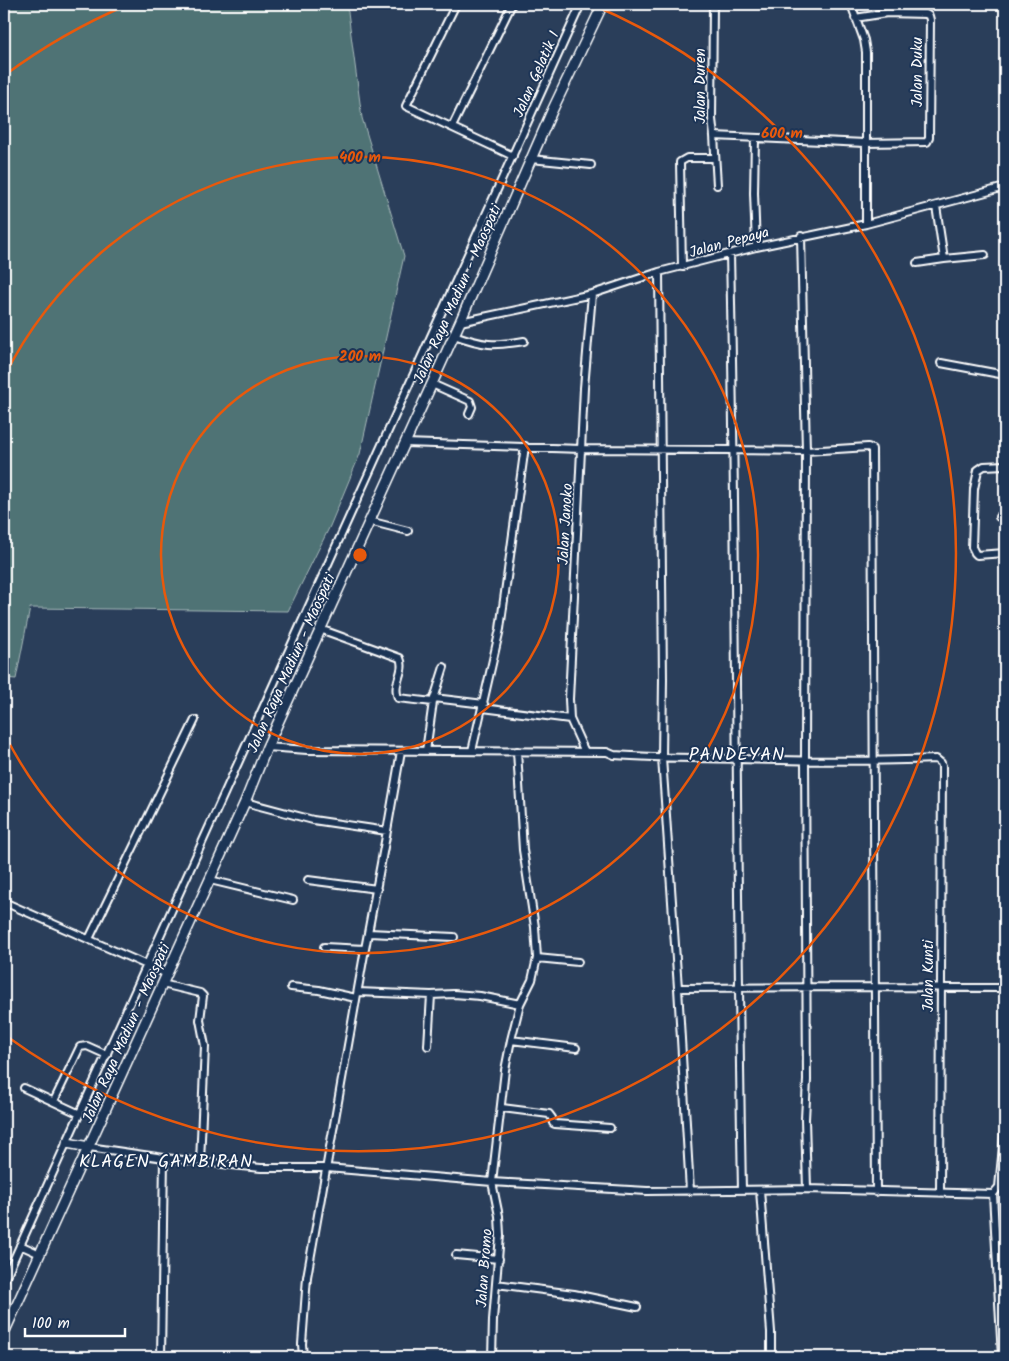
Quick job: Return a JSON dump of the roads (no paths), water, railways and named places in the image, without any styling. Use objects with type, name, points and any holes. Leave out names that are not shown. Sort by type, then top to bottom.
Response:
[{"type":"highway","name":"Jalan Raya Madiun - Maospati","points":[[4,1333],[210,880],[267,747],[460,322],[531,159],[603,4]]},
{"type":"highway","points":[[67,1143],[89,1147]]},
{"type":"street","points":[[456,4],[406,106],[513,156]]},
{"type":"street","points":[[452,127],[512,4]]},
{"type":"street","name":"Jalan Gelatik I","points":[[4,1281],[581,4]]},
{"type":"street","name":"Jalan Duren","points":[[713,4],[712,119],[714,136],[866,143]]},
{"type":"street","points":[[851,4],[866,46],[866,224]]},
{"type":"street","name":"Jalan Duku","points":[[855,18],[887,13],[926,14],[930,20],[928,140],[923,143],[866,143]]},
{"type":"street","points":[[714,136],[717,185]]},
{"type":"street","points":[[755,138],[754,193],[756,247]]},
{"type":"street","points":[[682,267],[680,162],[687,158],[715,158]]},
{"type":"street","points":[[531,159],[591,166]]},
{"type":"street","name":"Jalan Pepaya","points":[[460,322],[592,294],[659,272],[801,236],[866,224],[1005,187]]},
{"type":"street","points":[[936,206],[944,259]]},
{"type":"street","points":[[801,236],[806,451],[805,1119],[807,1189]]},
{"type":"street","points":[[730,254],[742,1190]]},
{"type":"street","points":[[916,263],[985,255]]},
{"type":"street","points":[[659,272],[662,758],[690,1191]]},
{"type":"street","name":"Jalan Janoko","points":[[584,752],[570,719],[570,703],[581,449],[592,294]]},
{"type":"street","points":[[454,335],[486,345],[524,341]]},
{"type":"street","points":[[940,363],[1005,375]]},
{"type":"street","points":[[432,384],[468,399],[472,403],[469,414]]},
{"type":"street","points":[[405,443],[581,449],[806,451],[868,447],[872,450],[876,1192]]},
{"type":"street","points":[[472,751],[500,629],[525,446]]},
{"type":"street","points":[[1005,465],[984,466],[978,470],[974,489],[972,548],[978,554],[1005,553]]},
{"type":"street","points":[[370,522],[408,531]]},
{"type":"street","points":[[320,629],[400,658],[402,664],[395,690],[398,698],[483,706],[570,719]]},
{"type":"street","points":[[426,751],[433,700],[444,667]]},
{"type":"street","points":[[89,939],[195,720]]},
{"type":"street","points":[[267,747],[307,750],[584,752],[662,758],[873,762]]},
{"type":"street","points":[[303,1357],[302,1344],[307,1277],[401,751]]},
{"type":"street","name":"Jalan Bromo","points":[[492,1357],[492,1320],[500,1236],[499,1216],[492,1182],[505,1070],[511,1040],[520,1004],[532,980],[537,958],[535,927],[524,850],[517,751]]},
{"type":"street","name":"Jalan Kunti","points":[[873,762],[936,759],[939,760],[942,766],[940,1193]]},
{"type":"street","points":[[245,802],[313,820],[387,831]]},
{"type":"street","points":[[210,880],[293,900]]},
{"type":"street","points":[[308,880],[377,889]]},
{"type":"street","points":[[4,902],[167,974]]},
{"type":"street","points":[[369,933],[454,936]]},
{"type":"street","points":[[324,947],[365,949]]},
{"type":"street","points":[[537,958],[578,962]]},
{"type":"street","points":[[162,984],[200,993],[203,996],[200,1020],[205,1046],[200,1162]]},
{"type":"street","points":[[678,988],[876,986],[1005,988]]},
{"type":"street","points":[[292,987],[357,995],[431,996],[454,994],[480,996],[520,1004]]},
{"type":"street","points":[[428,1046],[431,996]]},
{"type":"street","points":[[511,1040],[576,1048]]},
{"type":"street","points":[[54,1101],[80,1047],[87,1046],[107,1055]]},
{"type":"street","points":[[24,1088],[80,1114]]},
{"type":"street","points":[[502,1108],[548,1114],[555,1124],[610,1128]]},
{"type":"street","points":[[89,1147],[164,1158],[261,1168],[327,1168],[492,1182],[647,1191],[807,1189],[993,1194],[1002,1187],[1005,1126]]},
{"type":"street","points":[[161,1357],[164,1158]]},
{"type":"street","points":[[760,1190],[771,1332],[771,1357]]},
{"type":"street","points":[[993,1194],[1002,1357]]},
{"type":"street","points":[[20,1245],[40,1254]]},
{"type":"street","points":[[456,1254],[499,1259]]},
{"type":"street","points":[[496,1284],[574,1294],[637,1307]]},
{"type":"district","name":"PANDEYAN","points":[[737,754]]},
{"type":"district","name":"KLAGEN GAMBIRAN","points":[[166,1161]]}]
